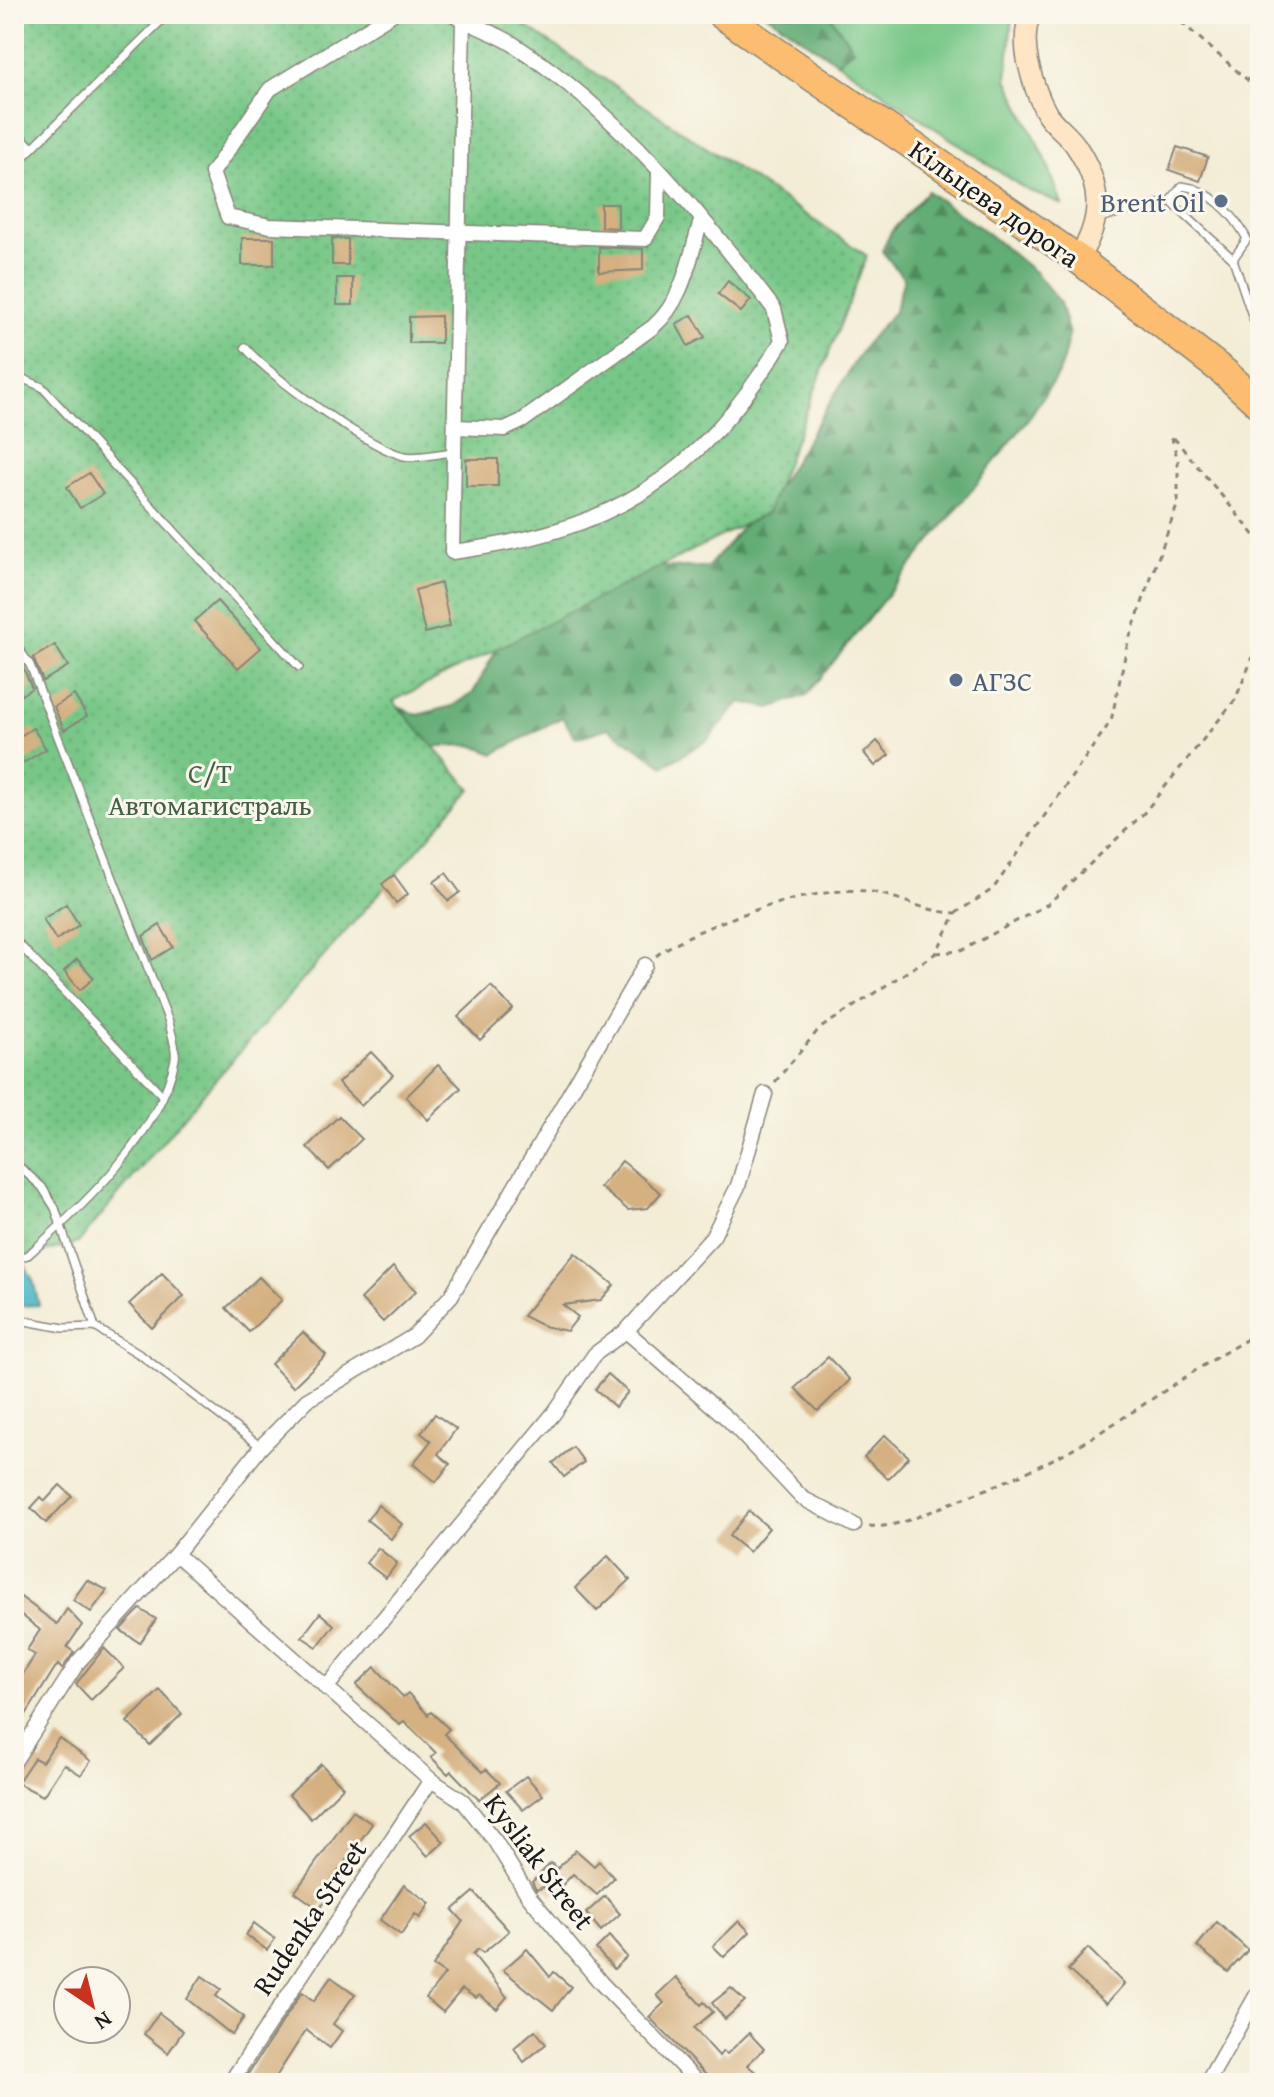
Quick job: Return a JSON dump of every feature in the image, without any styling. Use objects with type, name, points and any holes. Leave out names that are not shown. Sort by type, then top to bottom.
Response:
[{"type":"highway","name":"Кільцева дорога","points":[[721,14],[1078,259],[1224,372],[1260,405]]},
{"type":"street","points":[[392,14],[270,89],[212,173],[228,217],[270,226],[645,239],[658,217],[659,171]]},
{"type":"street","points":[[1031,14],[1025,47],[1033,82],[1048,115],[1076,146],[1097,196],[1098,218],[1093,236],[1078,259]]},
{"type":"street","points":[[458,17],[512,43],[549,71],[592,105],[659,171],[766,299],[781,326],[782,341],[762,374],[718,430],[683,463],[612,511],[528,541],[452,552],[458,232],[458,17]]},
{"type":"street","points":[[455,427],[505,429],[522,421],[670,313],[679,294],[701,221]]},
{"type":"street","points":[[14,1762],[78,1662],[176,1554],[261,1447],[307,1400],[414,1336],[451,1296],[645,965]]},
{"type":"street","points":[[326,1688],[554,1413],[595,1354],[626,1331],[713,1236],[738,1186],[765,1094]]},
{"type":"street","points":[[626,1331],[729,1420],[802,1498],[854,1525]]},
{"type":"street","name":"Kysliak Street","points":[[176,1554],[431,1780],[463,1801],[495,1841],[537,1906],[601,1983],[698,2083]]},
{"type":"street","name":"Rudenka Street","points":[[230,2083],[431,1780]]},
{"type":"street","points":[[1207,2083],[1260,1989]]},
{"type":"lane","points":[[14,166],[168,14]]},
{"type":"lane","points":[[1248,14],[1260,23]]},
{"type":"lane","points":[[14,129],[32,148]]},
{"type":"lane","points":[[1098,218],[1170,201],[1182,186],[1201,188],[1239,223],[1247,239],[1233,259]]},
{"type":"lane","points":[[1170,201],[1233,259],[1260,339]]},
{"type":"lane","points":[[245,347],[257,362],[335,420],[404,456],[454,452]]},
{"type":"lane","points":[[14,383],[26,380],[42,387],[299,667]]},
{"type":"lane","points":[[14,642],[30,665],[169,1022],[175,1057],[152,1117],[103,1181],[62,1225],[28,1255],[14,1259]]},
{"type":"lane","points":[[14,939],[161,1094]]},
{"type":"lane","points":[[14,1162],[42,1187],[62,1225],[80,1289],[95,1327]]},
{"type":"lane","points":[[14,1319],[64,1328],[95,1327],[142,1356],[261,1447]]},
{"type":"path","points":[[1172,14],[1260,91]]},
{"type":"path","points":[[936,953],[956,913],[993,889],[1111,721],[1128,642],[1178,503],[1178,461],[1171,435],[1256,537],[1260,554]]},
{"type":"path","points":[[765,1094],[819,1029],[936,953],[961,951],[1048,904],[1143,814],[1235,700],[1260,640]]},
{"type":"path","points":[[645,965],[666,948],[698,932],[790,898],[824,892],[867,891],[929,912],[956,913]]},
{"type":"path","points":[[854,1525],[880,1527],[1024,1475],[1092,1437],[1223,1352],[1260,1332]]},
{"type":"green space","name":"С/Т Автомагистраль","points":[[14,14],[508,14],[867,256],[767,513],[393,701],[471,789],[201,1096],[78,1243],[14,1260]]},
{"type":"green space","points":[[766,14],[1012,14],[1007,79],[1046,160],[1062,205],[1025,189]]},
{"type":"green space","points":[[766,14],[829,14],[853,49],[837,62]]},
{"type":"green space","points":[[927,191],[986,232],[1036,273],[1060,303],[1069,335],[1060,371],[1025,424],[807,695],[770,708],[740,702],[709,739],[664,766],[608,728],[576,738],[562,717],[494,754],[472,745],[438,746],[401,783],[388,703],[418,715],[452,706],[473,693],[495,652],[475,621],[567,597],[607,593],[655,567],[708,567],[782,481],[865,345],[894,312],[904,279],[882,251],[891,232]]},
{"type":"water","points":[[21,1258],[33,1280],[39,1305],[14,1306],[14,1262]]},
{"type":"building","points":[[1177,147],[1208,157],[1200,181],[1169,170]]},
{"type":"building","points":[[601,204],[618,204],[618,228],[601,227]]},
{"type":"building","points":[[242,238],[274,238],[274,265],[242,265]]},
{"type":"building","points":[[332,238],[348,239],[348,265],[332,265]]},
{"type":"building","points":[[599,247],[643,249],[643,270],[599,272]]},
{"type":"building","points":[[337,278],[353,278],[353,305],[337,305]]},
{"type":"building","points":[[728,281],[751,300],[741,312],[718,294]]},
{"type":"building","points":[[692,315],[705,337],[688,346],[676,324]]},
{"type":"building","points":[[441,316],[441,343],[409,343],[409,317]]},
{"type":"building","points":[[466,459],[498,459],[498,486],[466,486]]},
{"type":"building","points":[[89,473],[103,494],[80,508],[67,487]]},
{"type":"building","points":[[441,583],[450,626],[425,633],[415,590]]},
{"type":"building","points":[[217,601],[261,648],[238,668],[194,621]]},
{"type":"building","points":[[55,645],[68,666],[43,681],[33,658]]},
{"type":"building","points":[[22,665],[32,688],[14,700],[14,670]]},
{"type":"building","points":[[74,695],[87,716],[64,730],[54,707]]},
{"type":"building","points":[[33,728],[46,749],[23,763],[14,748],[14,740]]},
{"type":"building","points":[[877,741],[889,755],[875,766],[864,753]]},
{"type":"building","points":[[446,873],[460,892],[448,901],[434,882]]},
{"type":"building","points":[[394,875],[408,894],[396,903],[382,884]]},
{"type":"building","points":[[66,904],[79,925],[56,940],[43,919]]},
{"type":"building","points":[[160,925],[173,947],[152,960],[143,936]]},
{"type":"building","points":[[77,959],[94,978],[80,990],[64,971]]},
{"type":"building","points":[[491,986],[513,1009],[480,1040],[458,1017]]},
{"type":"building","points":[[371,1052],[393,1075],[361,1106],[338,1083]]},
{"type":"building","points":[[438,1065],[461,1088],[428,1120],[406,1097]]},
{"type":"building","points":[[339,1116],[362,1139],[329,1170],[307,1147]]},
{"type":"building","points":[[622,1161],[661,1193],[648,1208],[628,1210],[600,1187]]},
{"type":"building","points":[[575,1253],[614,1285],[601,1300],[563,1305],[578,1317],[567,1331],[543,1326],[523,1316]]},
{"type":"building","points":[[393,1267],[416,1291],[383,1322],[361,1299]]},
{"type":"building","points":[[162,1273],[184,1296],[152,1328],[129,1304]]},
{"type":"building","points":[[259,1277],[282,1300],[249,1332],[226,1308]]},
{"type":"building","points":[[303,1332],[326,1355],[293,1387],[271,1364]]},
{"type":"building","points":[[828,1357],[850,1380],[818,1411],[795,1388]]},
{"type":"building","points":[[608,1374],[628,1392],[615,1407],[595,1389]]},
{"type":"building","points":[[435,1414],[456,1429],[438,1454],[450,1464],[436,1482],[413,1464],[431,1441],[421,1433]]},
{"type":"building","points":[[885,1435],[909,1457],[888,1479],[864,1457]]},
{"type":"building","points":[[573,1447],[584,1462],[564,1477],[553,1463]]},
{"type":"building","points":[[60,1485],[72,1496],[46,1523],[31,1508],[41,1497],[45,1501]]},
{"type":"building","points":[[378,1505],[402,1524],[391,1539],[367,1520]]},
{"type":"building","points":[[749,1511],[769,1528],[749,1552],[729,1536]]},
{"type":"building","points":[[378,1548],[397,1563],[386,1578],[366,1563]]},
{"type":"building","points":[[608,1556],[630,1580],[597,1611],[575,1588]]},
{"type":"building","points":[[87,1580],[107,1590],[91,1612],[73,1600]]},
{"type":"building","points":[[14,1592],[57,1624],[67,1609],[82,1625],[67,1647],[74,1652],[62,1669],[58,1665],[55,1668],[14,1734],[14,1688],[35,1655],[27,1650],[40,1630],[14,1609]]},
{"type":"building","points":[[140,1609],[156,1619],[140,1643],[120,1630]]},
{"type":"building","points":[[320,1613],[334,1625],[317,1647],[302,1637]]},
{"type":"building","points":[[104,1648],[124,1668],[91,1700],[76,1684]]},
{"type":"building","points":[[375,1667],[403,1697],[408,1693],[428,1715],[431,1712],[449,1729],[444,1734],[483,1772],[486,1769],[500,1783],[479,1800],[451,1771],[448,1774],[431,1757],[436,1753],[404,1721],[400,1725],[356,1685]]},
{"type":"building","points":[[160,1690],[182,1714],[150,1745],[127,1722]]},
{"type":"building","points":[[59,1738],[91,1761],[81,1775],[64,1764],[43,1796],[17,1783],[34,1758],[42,1762]]},
{"type":"building","points":[[321,1764],[343,1787],[311,1819],[289,1795]]},
{"type":"building","points":[[526,1776],[543,1795],[523,1810],[506,1791]]},
{"type":"building","points":[[353,1811],[372,1824],[325,1890],[330,1893],[319,1909],[295,1892]]},
{"type":"building","points":[[426,1822],[444,1842],[428,1856],[409,1836]]},
{"type":"building","points":[[576,1850],[594,1866],[599,1861],[614,1878],[597,1895],[573,1874],[553,1895],[544,1887],[536,1890],[532,1882],[551,1863],[557,1869]]},
{"type":"building","points":[[404,1885],[430,1903],[420,1918],[415,1914],[401,1935],[380,1920]]},
{"type":"building","points":[[474,1892],[509,1931],[483,1953],[478,1949],[473,1954],[507,1997],[497,2009],[479,1995],[476,1998],[462,1989],[443,2012],[426,1998],[445,1974],[433,1966],[463,1921],[453,1910]]},
{"type":"building","points":[[605,1896],[620,1914],[601,1931],[586,1913]]},
{"type":"building","points":[[739,1921],[750,1932],[724,1957],[713,1946]]},
{"type":"building","points":[[1217,1922],[1248,1950],[1228,1972],[1197,1946]]},
{"type":"building","points":[[254,1923],[275,1939],[267,1950],[246,1935]]},
{"type":"building","points":[[609,1936],[627,1957],[614,1969],[596,1949]]},
{"type":"building","points":[[1088,1948],[1124,1984],[1106,2004],[1068,1970]]},
{"type":"building","points":[[527,1949],[550,1977],[554,1972],[571,1987],[553,2010],[503,1970]]},
{"type":"building","points":[[202,1976],[221,1989],[216,1996],[244,2017],[232,2035],[187,1999]]},
{"type":"building","points":[[331,1977],[355,1994],[333,2024],[342,2031],[330,2048],[306,2030],[272,2083],[242,2083],[302,1992],[314,2001]]},
{"type":"building","points":[[676,1977],[701,2005],[704,2002],[713,2012],[694,2028],[719,2056],[723,2051],[727,2054],[749,2033],[764,2049],[747,2065],[769,2083],[714,2083],[649,2017],[664,2003],[657,1995]]},
{"type":"building","points":[[731,1988],[745,2001],[725,2019],[712,2003]]},
{"type":"building","points":[[159,2013],[183,2031],[168,2053],[144,2034]]},
{"type":"building","points":[[535,2030],[546,2044],[524,2062],[514,2048]]},
{"type":"place","name":"Brent Oil","points":[[1221,201]]},
{"type":"place","name":"АГЗС","points":[[956,680]]}]
